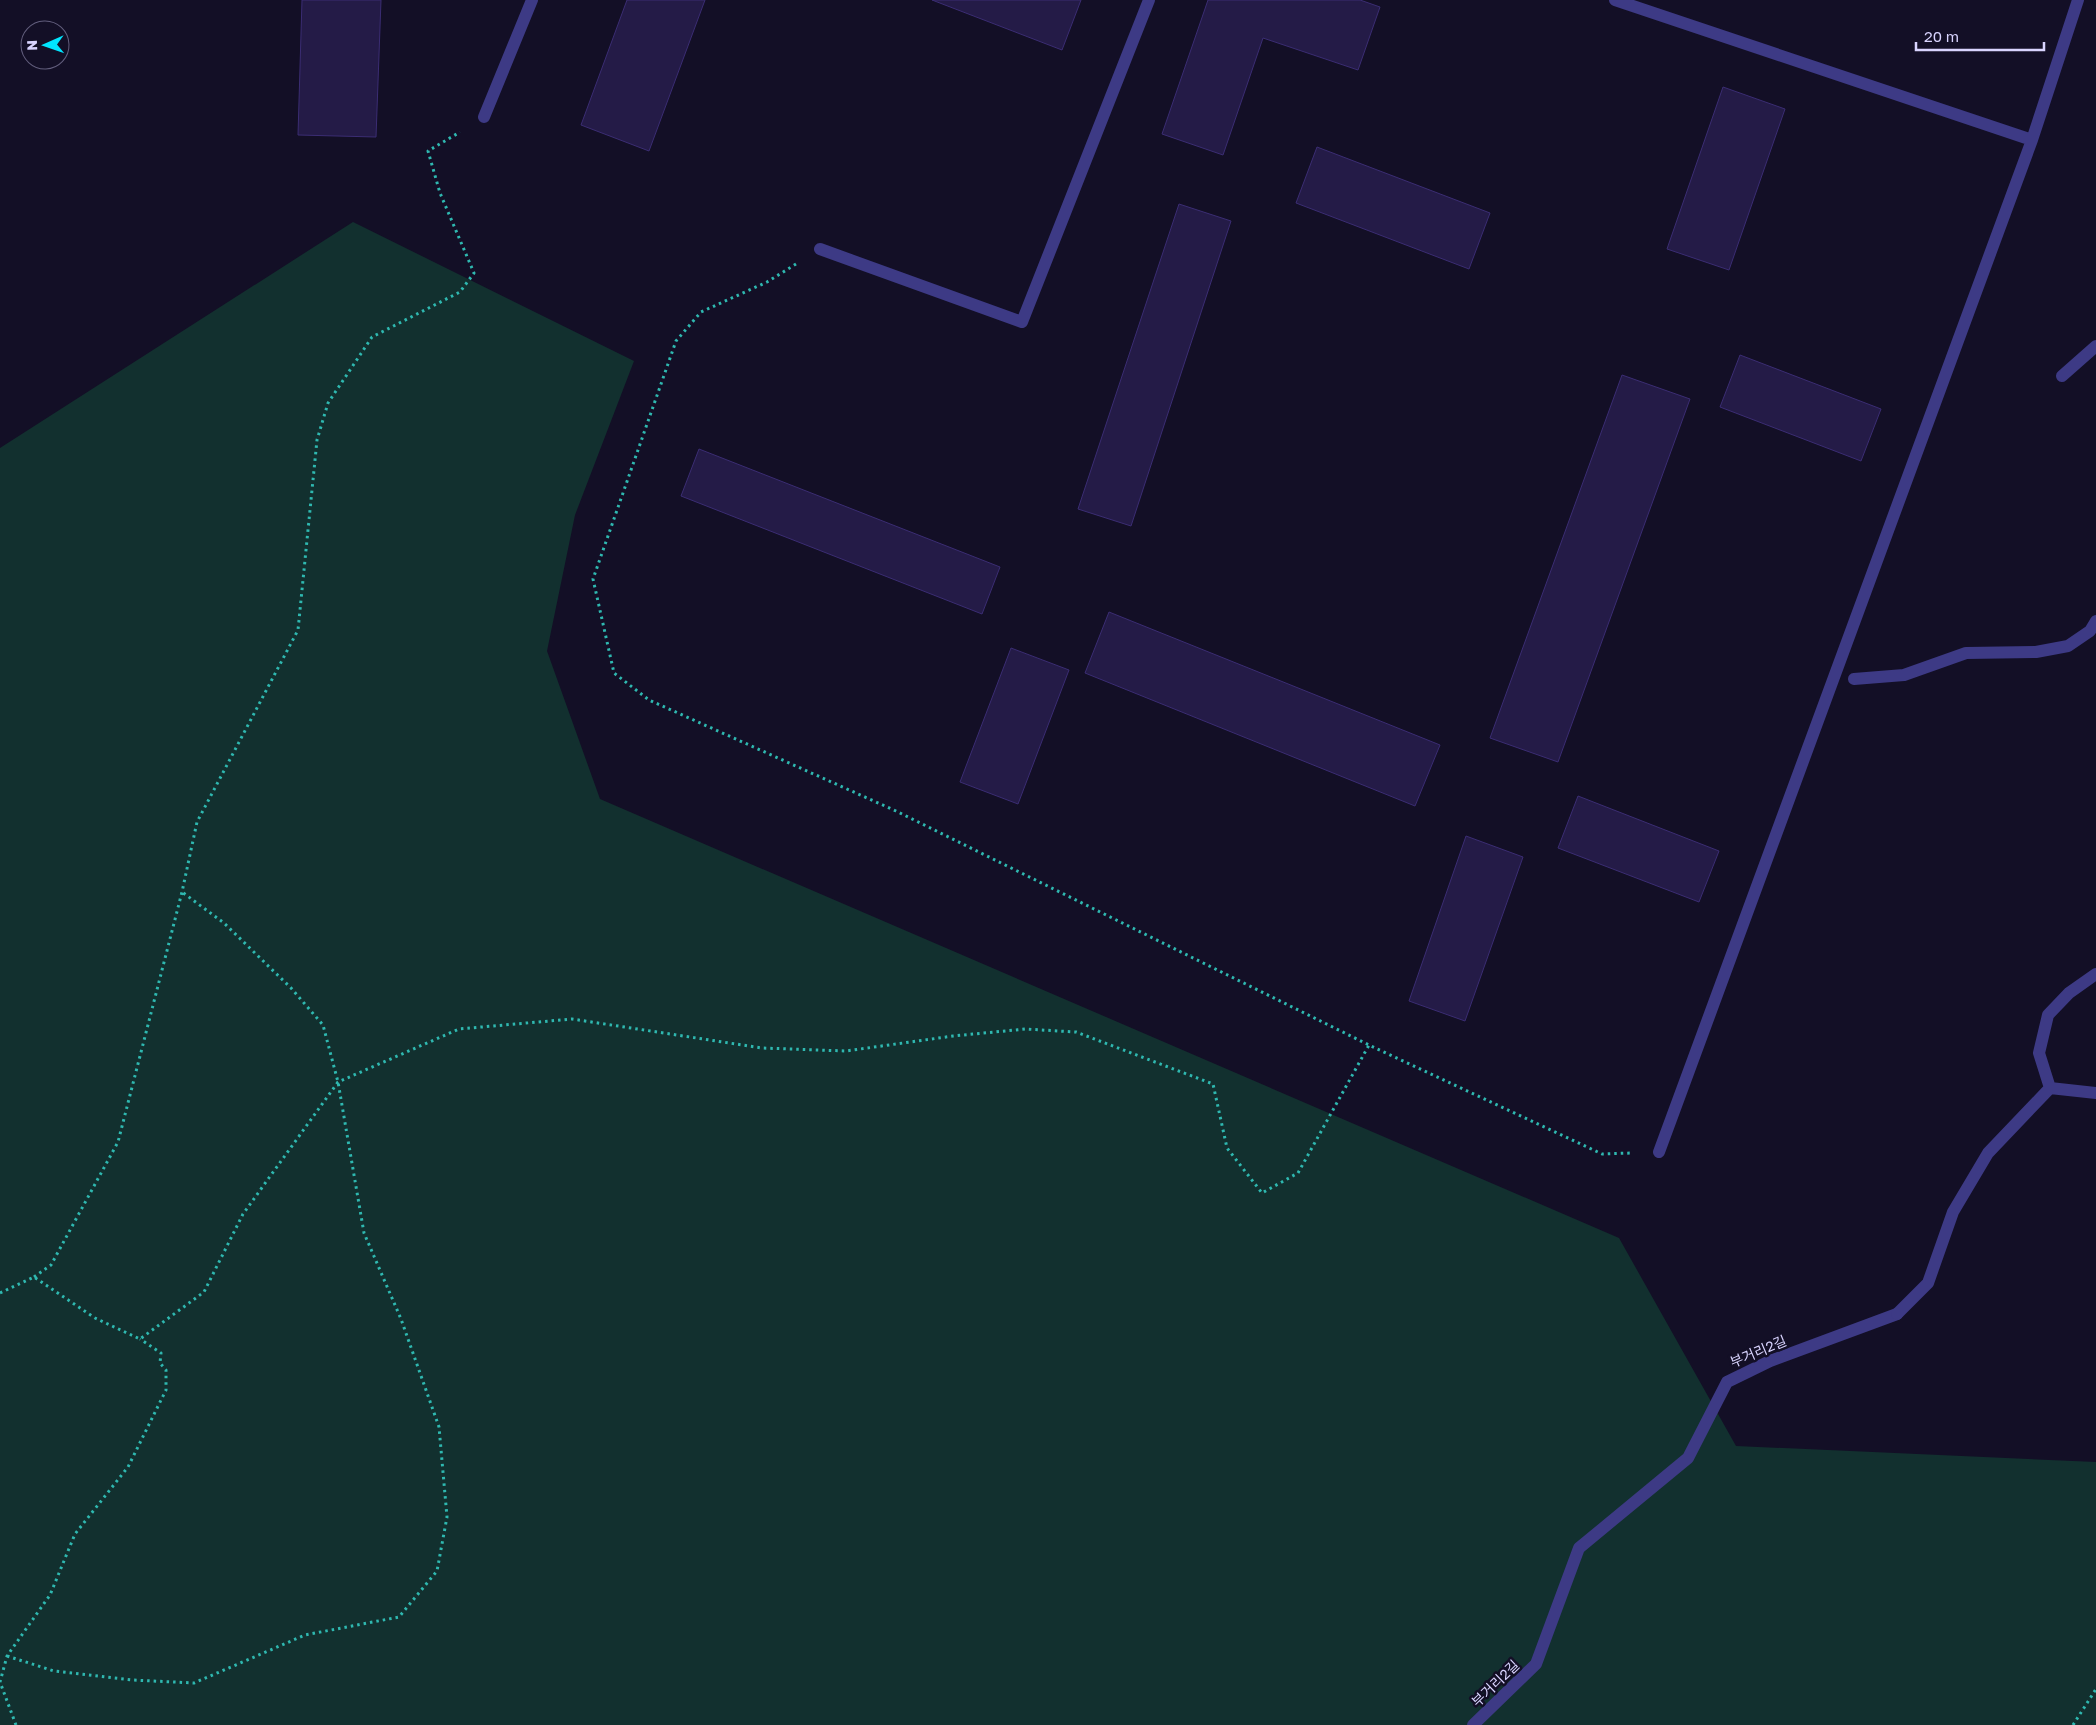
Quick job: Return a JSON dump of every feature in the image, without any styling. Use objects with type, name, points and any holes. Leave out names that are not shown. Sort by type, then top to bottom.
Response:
[{"type":"street","points":[[484,117],[532,0]]},
{"type":"street","points":[[820,249],[1022,322],[1149,0]]},
{"type":"street","points":[[1615,0],[2032,140]]},
{"type":"street","points":[[1659,1152],[2032,140],[2078,0]]},
{"type":"street","points":[[2062,376],[2096,346]]},
{"type":"street","points":[[1854,679],[1904,675],[1966,653],[2036,652],[2068,646],[2090,630],[2096,621]]},
{"type":"street","points":[[2096,974],[2069,993],[2048,1015],[2039,1053],[2050,1088],[2096,1093]]},
{"type":"street","name":"부거리2길","points":[[1473,1725],[1536,1664],[1579,1548],[1688,1458],[1727,1382],[1770,1361],[1897,1314],[1928,1282],[1954,1212],[1988,1153],[2050,1088]]},
{"type":"path","points":[[0,1293],[34,1277],[52,1265],[118,1142],[182,892],[197,822],[298,630],[317,440],[328,403],[372,337],[460,292],[474,274],[440,193],[428,151],[484,117]]},
{"type":"path","points":[[820,249],[767,282],[702,312],[676,341],[593,579],[614,673],[649,700],[896,811],[1369,1045],[1602,1154],[1659,1152]]},
{"type":"path","points":[[7,1656],[54,1670],[132,1680],[194,1683],[305,1636],[399,1617],[437,1571],[447,1517],[439,1427],[401,1319],[364,1233],[338,1082],[323,1025],[291,988],[224,923],[182,892]]},
{"type":"path","points":[[140,1339],[204,1292],[243,1214],[338,1082],[459,1029],[572,1019],[762,1048],[846,1051],[953,1036],[1025,1029],[1076,1032],[1213,1084],[1227,1148],[1262,1192],[1298,1173],[1369,1045]]},
{"type":"path","points":[[16,1725],[0,1682],[7,1656],[50,1595],[75,1534],[128,1467],[166,1390],[166,1370],[160,1363],[161,1353],[140,1339],[95,1318],[34,1277]]},
{"type":"path","points":[[2073,1725],[2096,1689]]},
{"type":"green space","points":[[353,222],[634,361],[575,515],[547,651],[600,799],[1619,1238],[1736,1446],[2096,1462],[2096,1725],[0,1725],[0,448]]},
{"type":"building","points":[[302,0],[381,0],[376,137],[298,135]]},
{"type":"building","points":[[627,0],[705,0],[649,151],[581,125]]},
{"type":"building","points":[[932,0],[1081,0],[1062,50]]},
{"type":"building","points":[[1208,0],[1360,0],[1380,7],[1358,70],[1263,38],[1223,155],[1162,134]]},
{"type":"building","points":[[1723,87],[1785,109],[1729,270],[1667,249]]},
{"type":"building","points":[[1317,147],[1490,213],[1469,269],[1296,203]]},
{"type":"building","points":[[1179,204],[1231,221],[1131,526],[1078,509]]},
{"type":"building","points":[[1740,355],[1881,409],[1861,461],[1720,407]]},
{"type":"building","points":[[1622,375],[1690,399],[1558,762],[1490,738]]},
{"type":"building","points":[[699,449],[1000,567],[982,614],[681,496]]},
{"type":"building","points":[[1109,612],[1440,745],[1415,806],[1085,673]]},
{"type":"building","points":[[1011,648],[1069,670],[1018,804],[960,782]]},
{"type":"building","points":[[1578,796],[1719,851],[1699,902],[1558,848]]},
{"type":"building","points":[[1466,836],[1523,857],[1465,1021],[1409,1001]]}]
